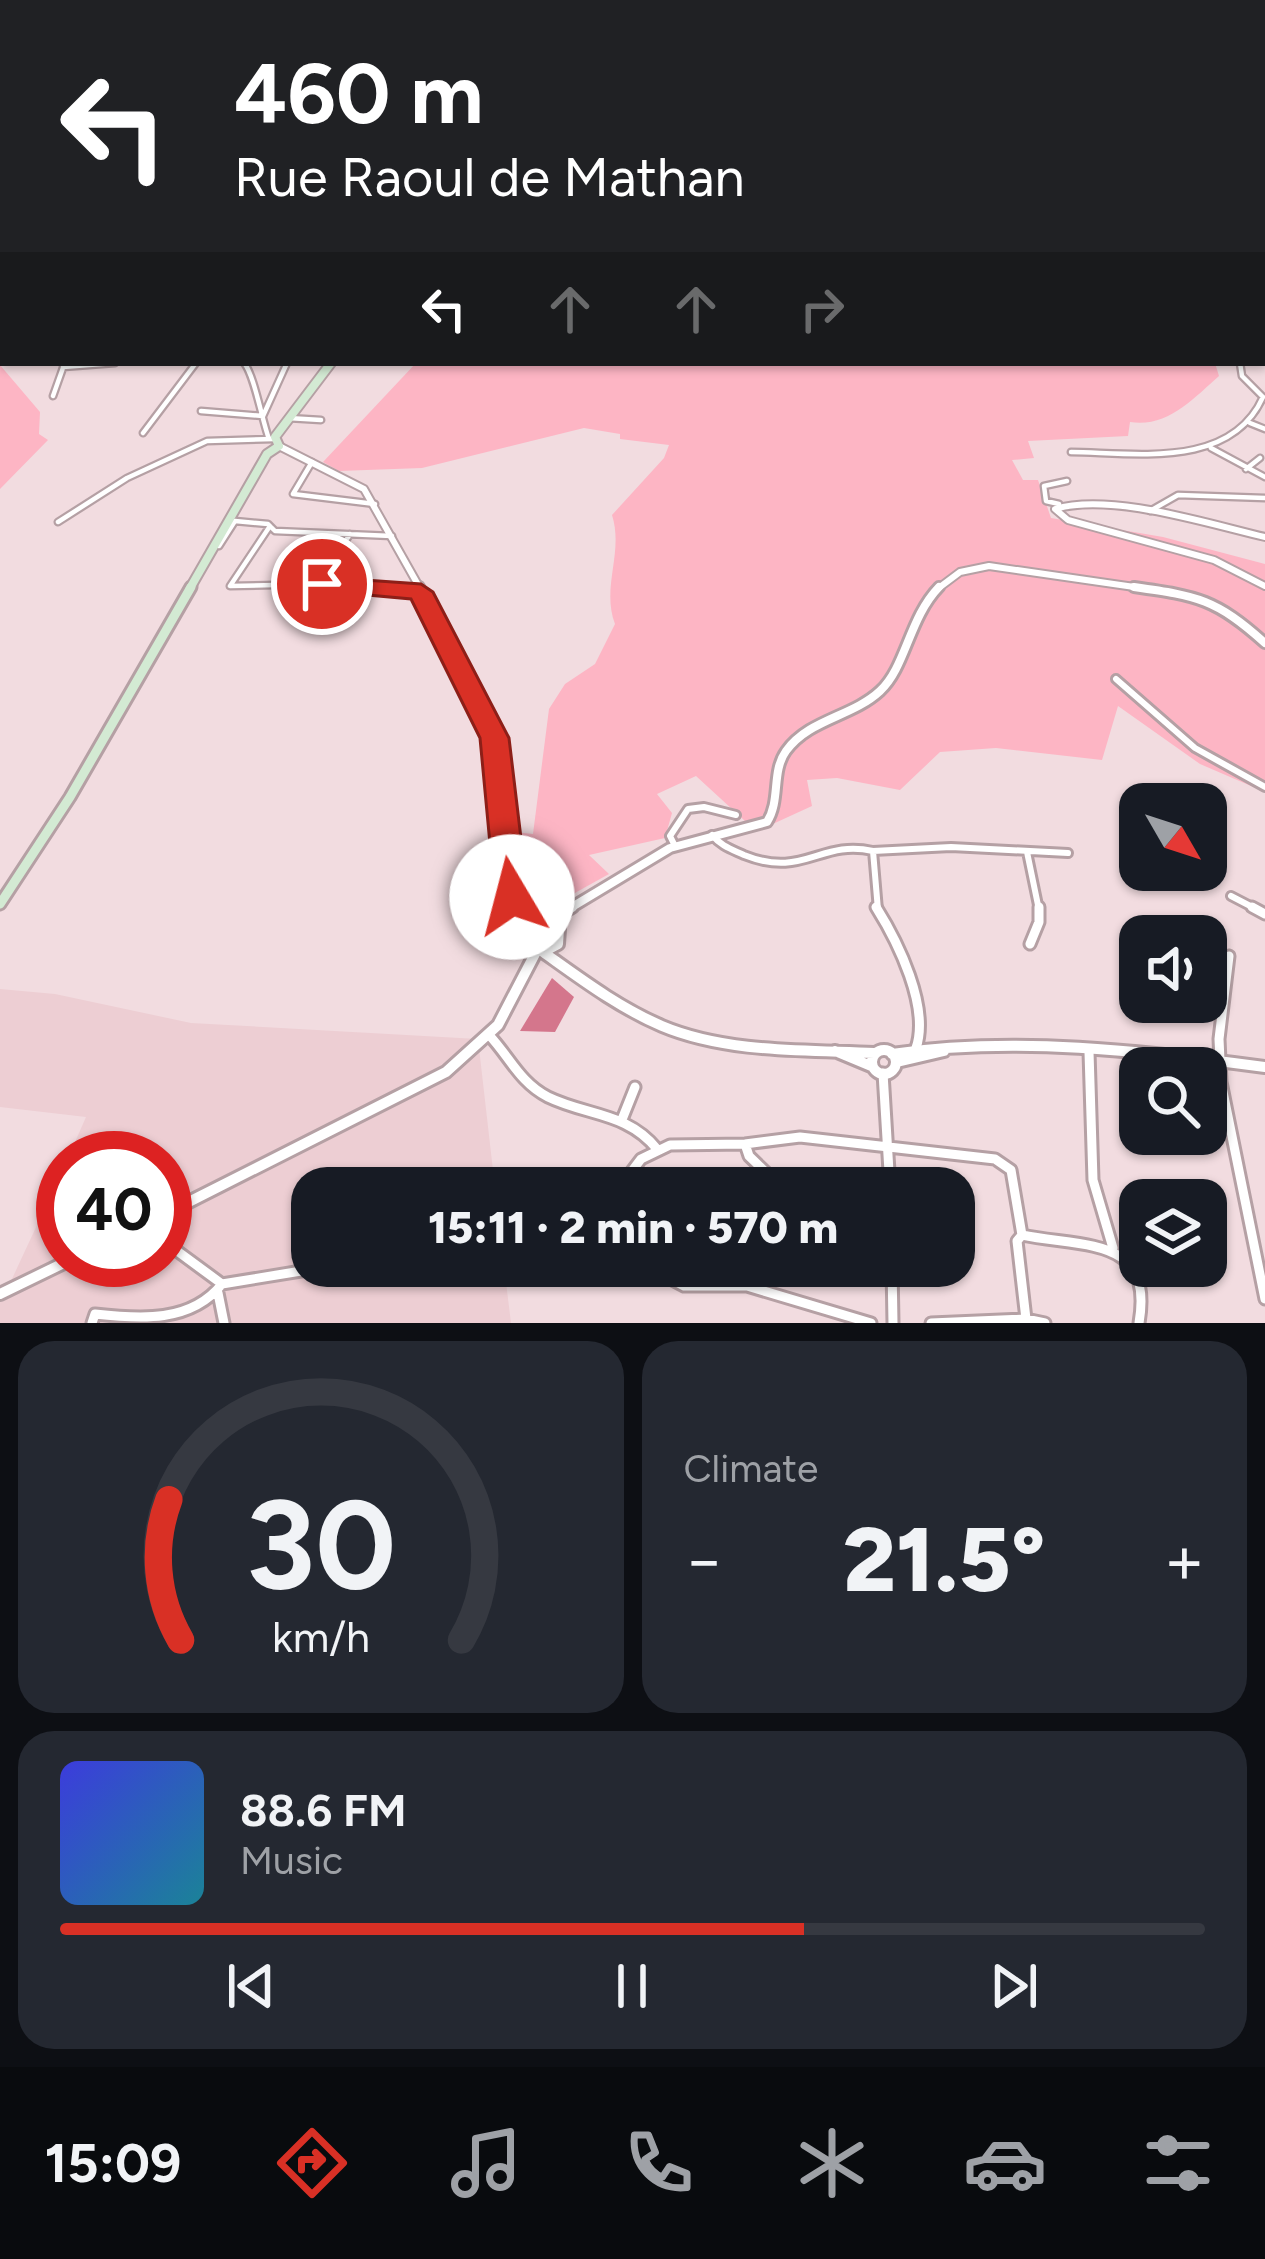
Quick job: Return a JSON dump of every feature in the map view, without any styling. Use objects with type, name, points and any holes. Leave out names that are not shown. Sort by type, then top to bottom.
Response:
[{"type":"main road","points":[[0,904],[70,796],[288,418],[329,366]]},
{"type":"street","points":[[53,396],[64,366]]},
{"type":"street","points":[[143,434],[194,366]]},
{"type":"street","points":[[247,366],[254,374],[254,399],[274,441]]},
{"type":"street","points":[[263,416],[286,366]]},
{"type":"street","points":[[1071,452],[1211,448],[1250,422],[1264,397],[1242,376],[1240,366]]},
{"type":"street","points":[[201,411],[263,416]]},
{"type":"street","points":[[288,418],[321,420]]},
{"type":"street","points":[[1250,422],[1265,429]]},
{"type":"street","points":[[58,522],[127,478],[219,437],[274,441],[354,482],[375,504],[494,738],[506,877],[517,909],[530,926]]},
{"type":"street","points":[[1211,448],[1265,477]]},
{"type":"street","points":[[1246,469],[1260,458]]},
{"type":"street","points":[[312,462],[292,494],[375,504]]},
{"type":"street","points":[[1210,494],[1214,480]]},
{"type":"street","points":[[1067,481],[1044,486],[1046,501],[1150,513],[1265,537]]},
{"type":"street","points":[[1150,513],[1152,506],[1186,493],[1247,501],[1265,498]]},
{"type":"street","points":[[1059,504],[1055,513],[1063,518],[1214,560],[1265,586]]},
{"type":"street","points":[[220,546],[235,521],[270,526],[275,531],[392,536]]},
{"type":"street","points":[[270,526],[239,564],[230,586],[319,584],[421,592]]},
{"type":"street","points":[[319,584],[350,534]]},
{"type":"street","points":[[530,926],[555,921],[675,846],[767,822],[779,804],[777,768],[787,749],[806,731],[888,684],[914,620],[944,579],[962,567],[989,566],[1193,596],[1228,610],[1265,643]]},
{"type":"street","points":[[1116,679],[1195,748],[1265,788]]},
{"type":"street","points":[[675,846],[670,836],[676,816],[689,807],[736,815]]},
{"type":"street","points":[[712,835],[720,845],[770,865],[788,865],[858,845],[873,851],[951,847],[1068,853]]},
{"type":"street","points":[[873,851],[876,907],[899,944],[910,980],[920,1036],[916,1048]]},
{"type":"street","points":[[1027,853],[1042,908],[1030,944]]},
{"type":"street","points":[[1235,897],[1265,914]]},
{"type":"street","points":[[192,1201],[414,1092],[489,1035],[544,951],[561,938],[555,921]]},
{"type":"street","points":[[530,926],[524,941],[614,1002],[666,1028],[739,1045],[895,1058],[944,1051]]},
{"type":"street","points":[[1222,1047],[1229,956]]},
{"type":"street","points":[[489,1035],[529,1086],[563,1105],[623,1118],[644,1131],[657,1149]]},
{"type":"street","points":[[895,1058],[916,1048],[1119,1052]]},
{"type":"street","points":[[835,1051],[878,1070],[895,1070],[895,1058]]},
{"type":"street","points":[[1089,1052],[1097,1205],[1102,1231],[1140,1282],[1139,1323]]},
{"type":"street","points":[[874,1053],[889,1167]]},
{"type":"street","points":[[1227,1061],[1265,1066]]},
{"type":"street","points":[[623,1118],[635,1087]]},
{"type":"street","points":[[1227,1114],[1233,1167],[1243,1185],[1265,1299]]},
{"type":"street","points":[[636,1167],[657,1149],[682,1143],[745,1144],[800,1136],[1005,1162],[1015,1183],[1027,1319]]},
{"type":"street","points":[[745,1144],[760,1167]]},
{"type":"street","points":[[1022,1235],[1113,1248]]},
{"type":"street","points":[[192,1265],[220,1288],[224,1323]]},
{"type":"street","points":[[92,1323],[95,1314],[170,1322],[220,1288],[291,1274]]},
{"type":"street","points":[[0,1294],[36,1277]]},
{"type":"street","points":[[750,1287],[871,1323]]},
{"type":"street","points":[[892,1287],[893,1323]]},
{"type":"street","points":[[931,1323],[1027,1319],[1045,1323]]},
{"type":"shaded area","points":[[1,366],[40,412],[39,434],[48,440],[0,489]]},
{"type":"shaded area","points":[[413,366],[1216,366],[1219,376],[1179,410],[1156,421],[1130,422],[1128,436],[1028,441],[1034,458],[1012,460],[1023,480],[1038,480],[1051,518],[1163,537],[1265,564],[1265,792],[1200,764],[1118,706],[1102,760],[996,748],[940,752],[900,790],[837,778],[807,780],[812,806],[764,828],[745,821],[696,776],[657,794],[672,813],[665,838],[589,855],[609,874],[573,894],[537,872],[511,869],[495,830],[533,834],[549,709],[565,684],[595,664],[615,624],[610,597],[616,543],[612,515],[664,458],[669,445],[620,439],[620,434],[584,428],[422,468],[339,471],[323,462]]},
{"type":"shaded area","points":[[552,978],[574,997],[555,1032],[520,1031]]},
{"type":"shaded area","points":[[0,989],[55,994],[191,1023],[478,1039],[493,1167],[291,1167],[291,1287],[507,1287],[511,1323],[0,1323],[0,1288],[11,1281],[36,1227],[36,1287],[192,1287],[192,1131],[80,1131],[86,1117],[0,1107]]},
{"type":"route","points":[[322,584],[421,592],[494,738],[506,877],[512,897]]}]
